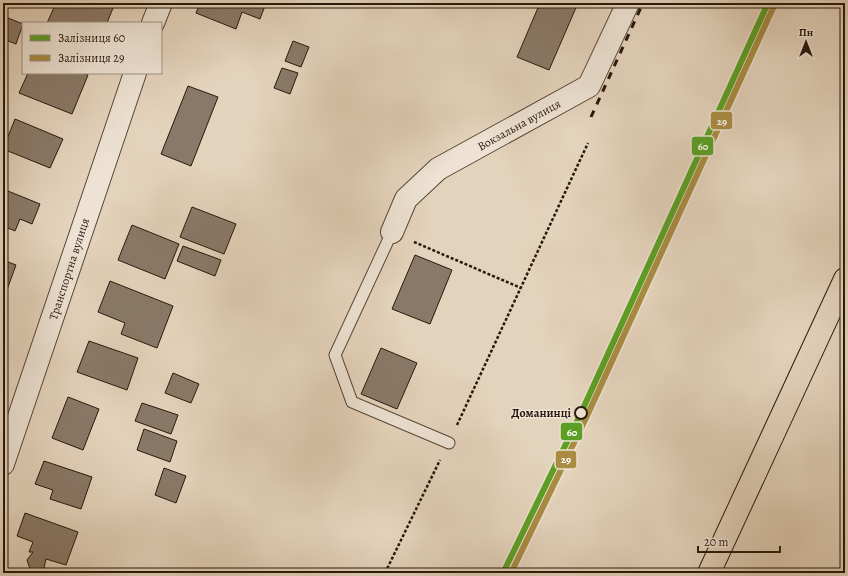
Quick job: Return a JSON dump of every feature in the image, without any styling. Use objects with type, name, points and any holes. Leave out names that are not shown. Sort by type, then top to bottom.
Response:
[{"type":"main road","points":[[709,573],[845,279]]},
{"type":"street","points":[[153,22],[161,3]]},
{"type":"street","name":"Вокзальна вулиця","points":[[392,232],[406,199],[438,169],[589,86],[628,3]]},
{"type":"street","name":"Транспортна вулиця","points":[[3,464],[135,74]]},
{"type":"lane","points":[[392,232],[335,355],[352,402],[449,443]]},
{"type":"path","points":[[385,573],[449,443],[588,143]]},
{"type":"path","points":[[392,232],[521,288]]},
{"type":"building","points":[[56,3],[115,3],[107,22],[47,22]]},
{"type":"building","points":[[200,3],[266,3],[260,19],[242,12],[236,29],[196,13]]},
{"type":"building","points":[[540,3],[578,3],[549,70],[517,57]]},
{"type":"building","points":[[3,16],[22,24],[16,44],[3,39]]},
{"type":"building","points":[[293,41],[309,47],[301,67],[285,61]]},
{"type":"building","points":[[282,68],[298,73],[290,94],[274,88]]},
{"type":"building","points":[[28,74],[88,75],[72,114],[19,93]]},
{"type":"building","points":[[188,86],[218,97],[191,166],[161,154]]},
{"type":"building","points":[[15,119],[63,139],[50,168],[3,149]]},
{"type":"building","points":[[3,189],[40,204],[32,224],[20,219],[15,231],[3,226]]},
{"type":"building","points":[[192,207],[236,224],[224,254],[180,237]]},
{"type":"building","points":[[132,225],[179,244],[165,279],[118,260]]},
{"type":"building","points":[[183,246],[221,260],[215,276],[177,261]]},
{"type":"building","points":[[415,255],[452,270],[430,324],[392,309]]},
{"type":"building","points":[[3,260],[16,265],[4,298],[3,297]]},
{"type":"building","points":[[110,281],[173,306],[157,348],[121,334],[125,323],[98,312]]},
{"type":"building","points":[[89,341],[138,358],[127,390],[77,372]]},
{"type":"building","points":[[381,348],[417,363],[397,409],[361,394]]},
{"type":"building","points":[[173,373],[199,384],[191,403],[165,393]]},
{"type":"building","points":[[68,397],[99,409],[83,450],[52,438]]},
{"type":"building","points":[[142,403],[178,415],[171,434],[135,421]]},
{"type":"building","points":[[144,429],[177,441],[170,462],[137,450]]},
{"type":"building","points":[[44,461],[92,477],[81,509],[50,499],[53,490],[35,484]]},
{"type":"building","points":[[164,468],[186,476],[176,503],[155,495]]},
{"type":"building","points":[[25,513],[78,532],[66,565],[46,559],[44,568],[40,571],[30,569],[27,560],[33,552],[29,552],[33,542],[17,536]]},
{"type":"railway","points":[[591,117],[643,3]]},
{"type":"rail line","name":"60","points":[[503,573],[581,413],[768,3]]},
{"type":"rail line","name":"29","points":[[511,573],[587,416],[774,6]]},
{"type":"place","name":"Доманинці","points":[[581,413]]}]
